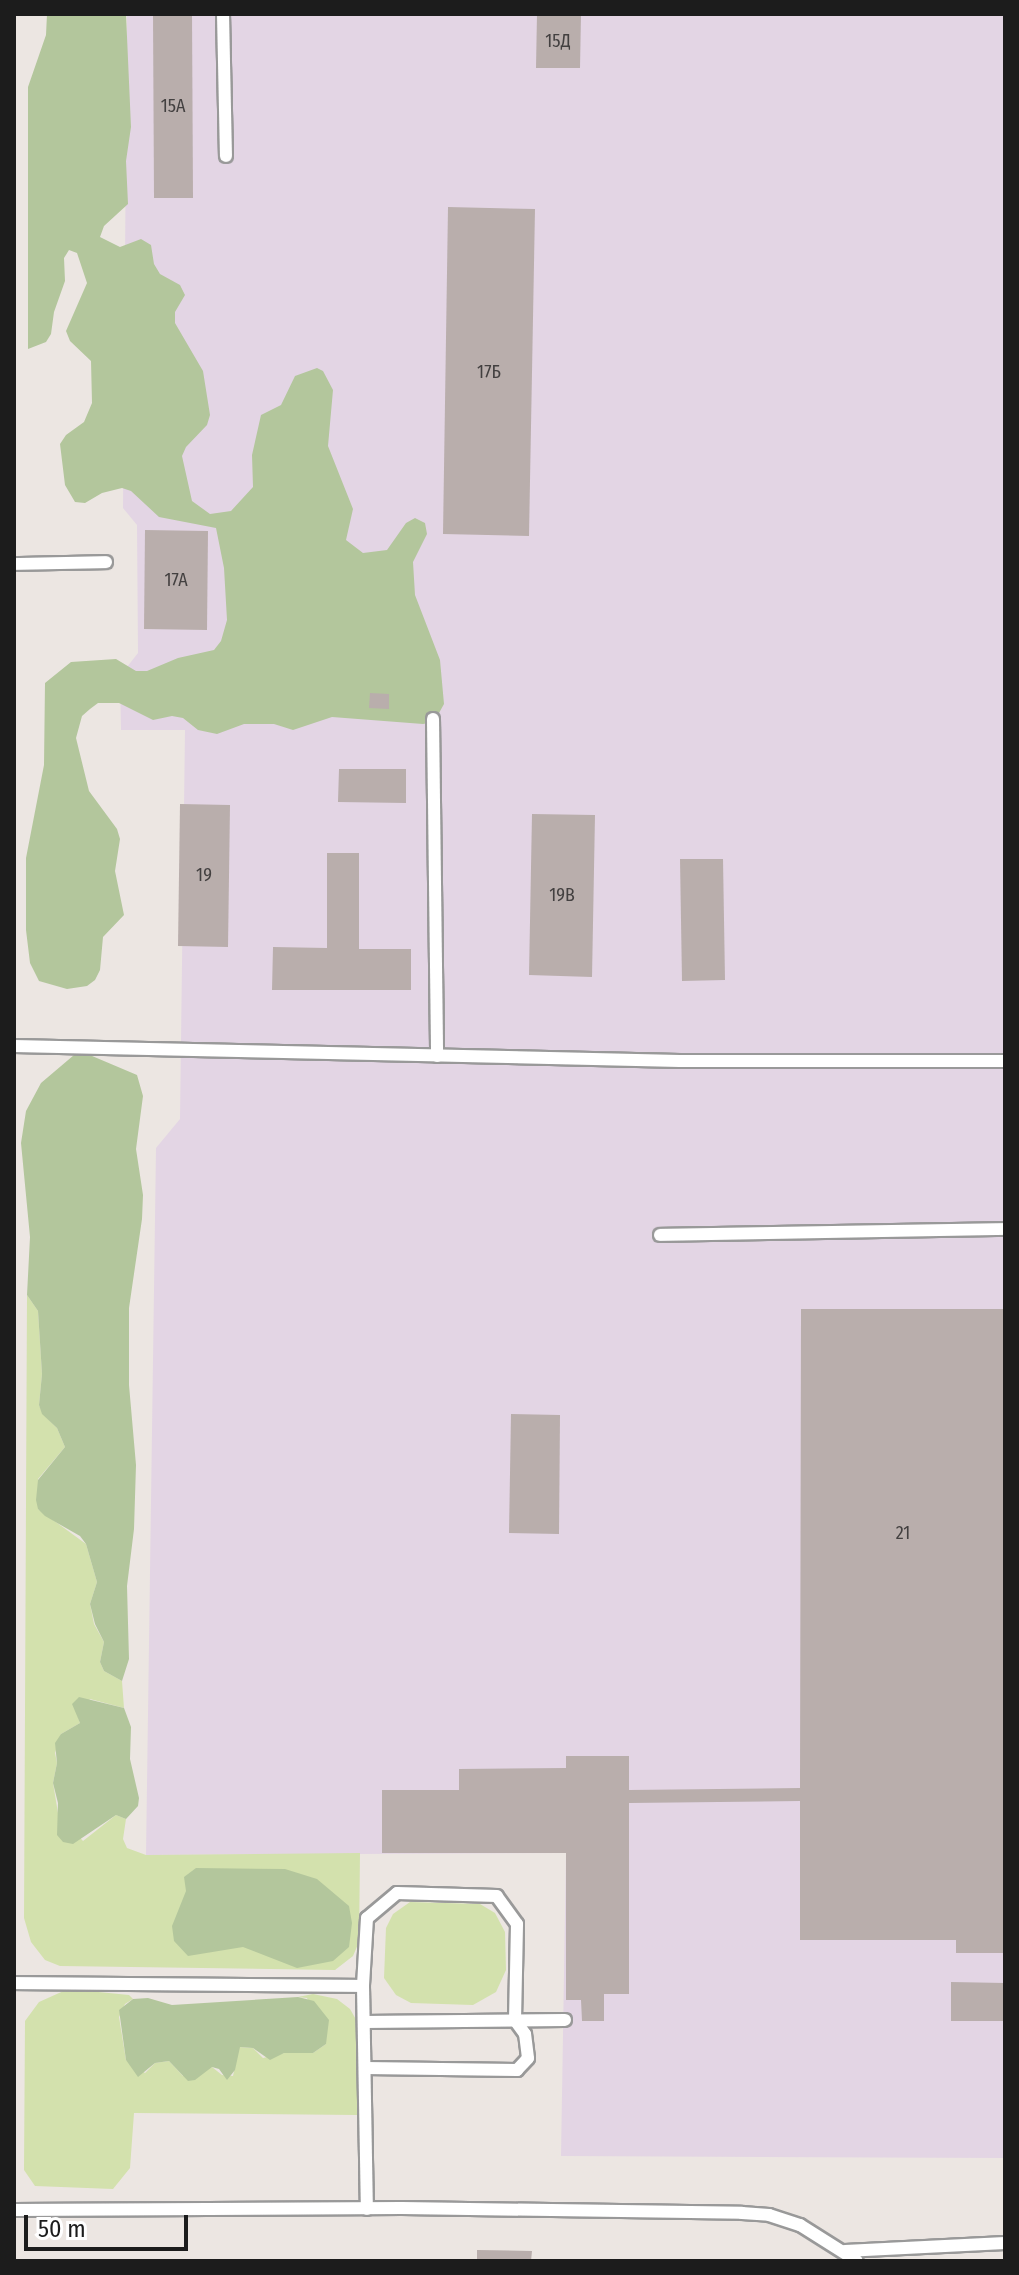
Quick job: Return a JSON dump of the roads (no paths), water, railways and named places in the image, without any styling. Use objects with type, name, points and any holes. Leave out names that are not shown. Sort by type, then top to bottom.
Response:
[{"type":"lane","points":[[223,14],[226,156]]},
{"type":"lane","points":[[14,564],[106,562]]},
{"type":"lane","points":[[433,719],[437,1056]]},
{"type":"lane","points":[[14,1046],[437,1056],[1005,1061]]},
{"type":"lane","points":[[660,1235],[1005,1229]]},
{"type":"lane","points":[[365,2068],[517,2070],[528,2058],[525,2034],[515,2020],[517,1924],[497,1896],[397,1893],[367,1918],[363,1986],[367,2209]]},
{"type":"lane","points":[[14,1983],[363,1986]]},
{"type":"lane","points":[[364,2022],[565,2020]]},
{"type":"lane","points":[[14,2210],[367,2209],[769,2215],[800,2225],[857,2261]]},
{"type":"lane","points":[[845,2251],[1005,2243]]}]
